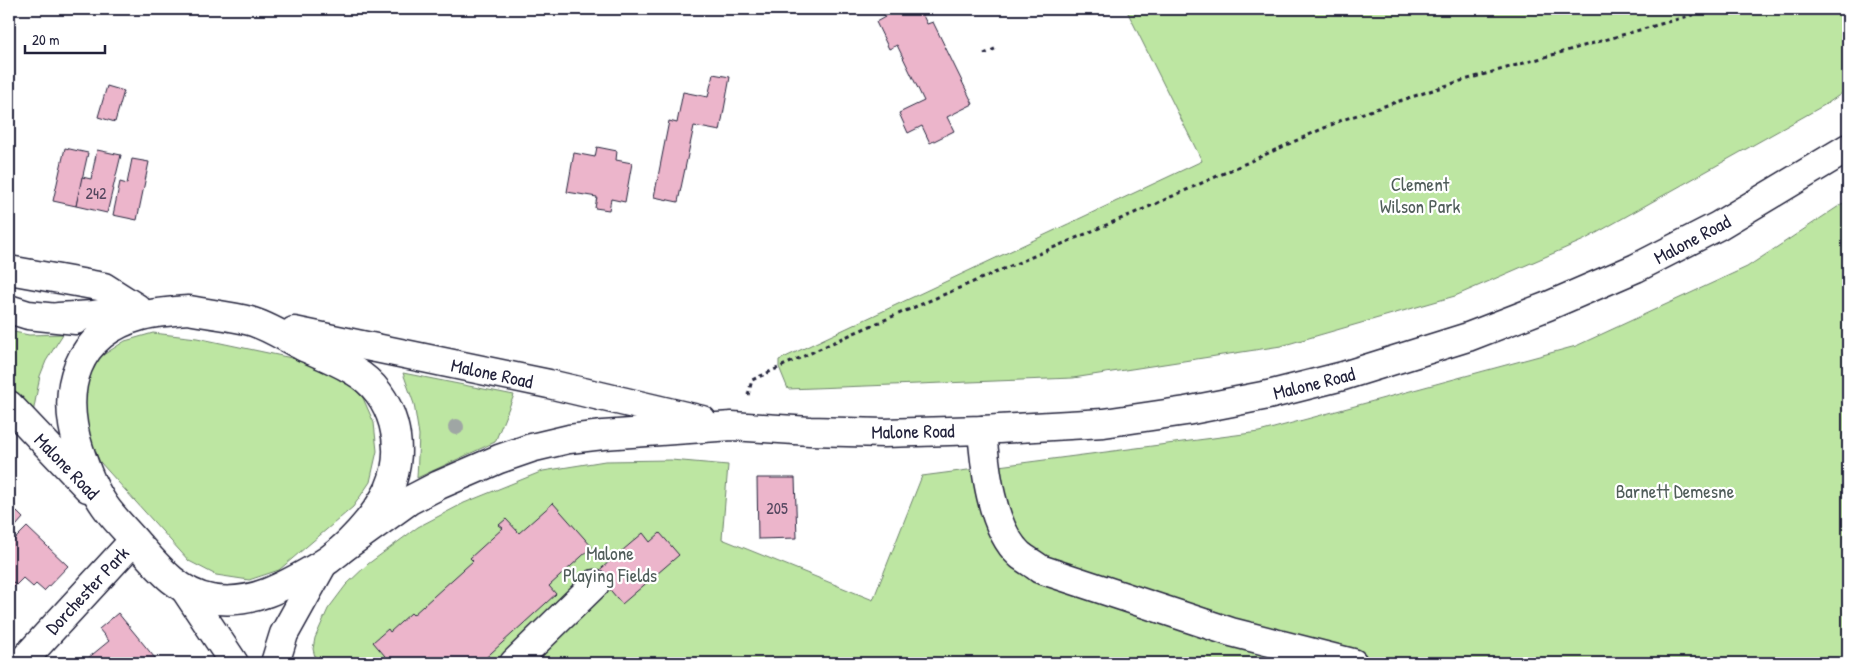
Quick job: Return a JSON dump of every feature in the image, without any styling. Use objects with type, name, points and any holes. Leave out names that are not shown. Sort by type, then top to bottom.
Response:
[{"type":"main road","name":"Malone Road","points":[[333,556],[410,500],[471,470],[530,448],[570,440],[602,435],[732,426],[810,431],[875,432],[982,430],[1104,423],[1186,411],[1268,395],[1343,376],[1468,337],[1636,268],[1718,226],[1848,148]]},
{"type":"main road","points":[[9,270],[104,287],[137,308]]},
{"type":"main road","points":[[58,317],[93,315],[154,306],[189,310],[251,322],[356,372],[374,387],[389,408],[395,428],[397,449],[394,477],[382,502],[333,556],[284,634],[275,663]]},
{"type":"main road","points":[[9,309],[28,315],[58,317],[116,326]]},
{"type":"main road","points":[[189,310],[164,311],[140,316],[116,326],[102,335],[89,349],[78,366],[72,386],[70,409],[74,435],[85,466],[105,506],[158,568],[186,591],[234,663]]},
{"type":"main road","name":"Malone Road","points":[[251,322],[549,384],[732,426]]},
{"type":"main road","name":"Malone Road","points":[[9,405],[105,506]]},
{"type":"main road","points":[[982,430],[984,460],[996,512],[1007,538],[1020,555],[1040,569],[1231,632],[1353,663]]},
{"type":"main road","name":"Dorchester Park","points":[[20,663],[134,540]]},
{"type":"main road","points":[[186,591],[212,599],[241,600],[289,584],[333,556]]},
{"type":"main road","points":[[514,663],[595,584]]},
{"type":"path","points":[[748,395],[752,380],[854,333],[1153,205],[1342,120],[1454,83],[1713,9]]},
{"type":"path","points":[[984,54],[998,48]]},
{"type":"green space","name":"Clement Wilson Park","points":[[1126,9],[1848,9],[1848,89],[1828,103],[1584,240],[1455,296],[1281,346],[1073,378],[788,389],[779,367],[779,360],[1202,161]]},
{"type":"green space","name":"Barnett Demesne","points":[[1848,200],[1848,663],[313,663],[315,657],[313,649],[315,638],[328,609],[346,585],[368,564],[418,527],[464,503],[543,471],[605,461],[671,460],[728,465],[722,539],[873,600],[922,476],[1259,432],[1576,346],[1747,267]]},
{"type":"green space","points":[[9,331],[29,335],[63,334],[46,361],[40,376],[33,413],[9,388]]},
{"type":"green space","points":[[153,333],[197,338],[320,364],[342,376],[363,398],[374,423],[377,451],[370,482],[353,507],[279,570],[249,580],[216,575],[189,561],[100,462],[87,434],[84,407],[88,376],[100,357],[125,341]]},
{"type":"green space","points":[[403,373],[514,395],[495,442],[417,478],[419,435],[414,404]]},
{"type":"building","points":[[881,9],[920,9],[927,24],[933,22],[973,104],[947,117],[954,131],[930,143],[922,126],[908,133],[899,113],[924,101],[897,45],[889,49],[876,22],[885,17]]},
{"type":"building","points":[[713,74],[730,77],[720,131],[694,126],[678,202],[654,197],[669,121],[677,123],[683,92],[708,97]]},
{"type":"building","points":[[107,86],[124,91],[115,122],[98,117]]},
{"type":"building","points":[[597,147],[617,151],[616,160],[632,163],[625,202],[611,199],[609,210],[595,208],[597,197],[567,192],[574,153],[595,157]]},
{"type":"building","points":[[65,148],[88,153],[76,206],[53,201]]},
{"type":"building","points":[[97,150],[121,155],[107,213],[76,206],[82,177],[91,179]]},
{"type":"building","points":[[132,159],[149,162],[137,220],[113,215],[120,182],[127,184]]},
{"type":"building","points":[[757,478],[795,478],[797,538],[758,539]]},
{"type":"building","points":[[553,503],[592,547],[549,586],[556,594],[480,663],[391,663],[373,642],[388,629],[390,632],[411,613],[413,615],[473,561],[470,558],[503,528],[499,525],[506,519],[519,533]]},
{"type":"building","points":[[9,504],[23,518],[9,534]]},
{"type":"building","points":[[27,527],[68,566],[44,591],[36,584],[33,587],[23,578],[16,585],[9,578],[9,545]]},
{"type":"building","points":[[643,533],[650,542],[660,533],[679,555],[622,604],[596,573]]},
{"type":"building","points":[[9,578],[16,585],[9,592]]},
{"type":"building","points":[[118,613],[159,663],[82,663],[109,641],[99,629]]},
{"type":"park label","name":"Malone Playing Fields","points":[[610,564]]}]
